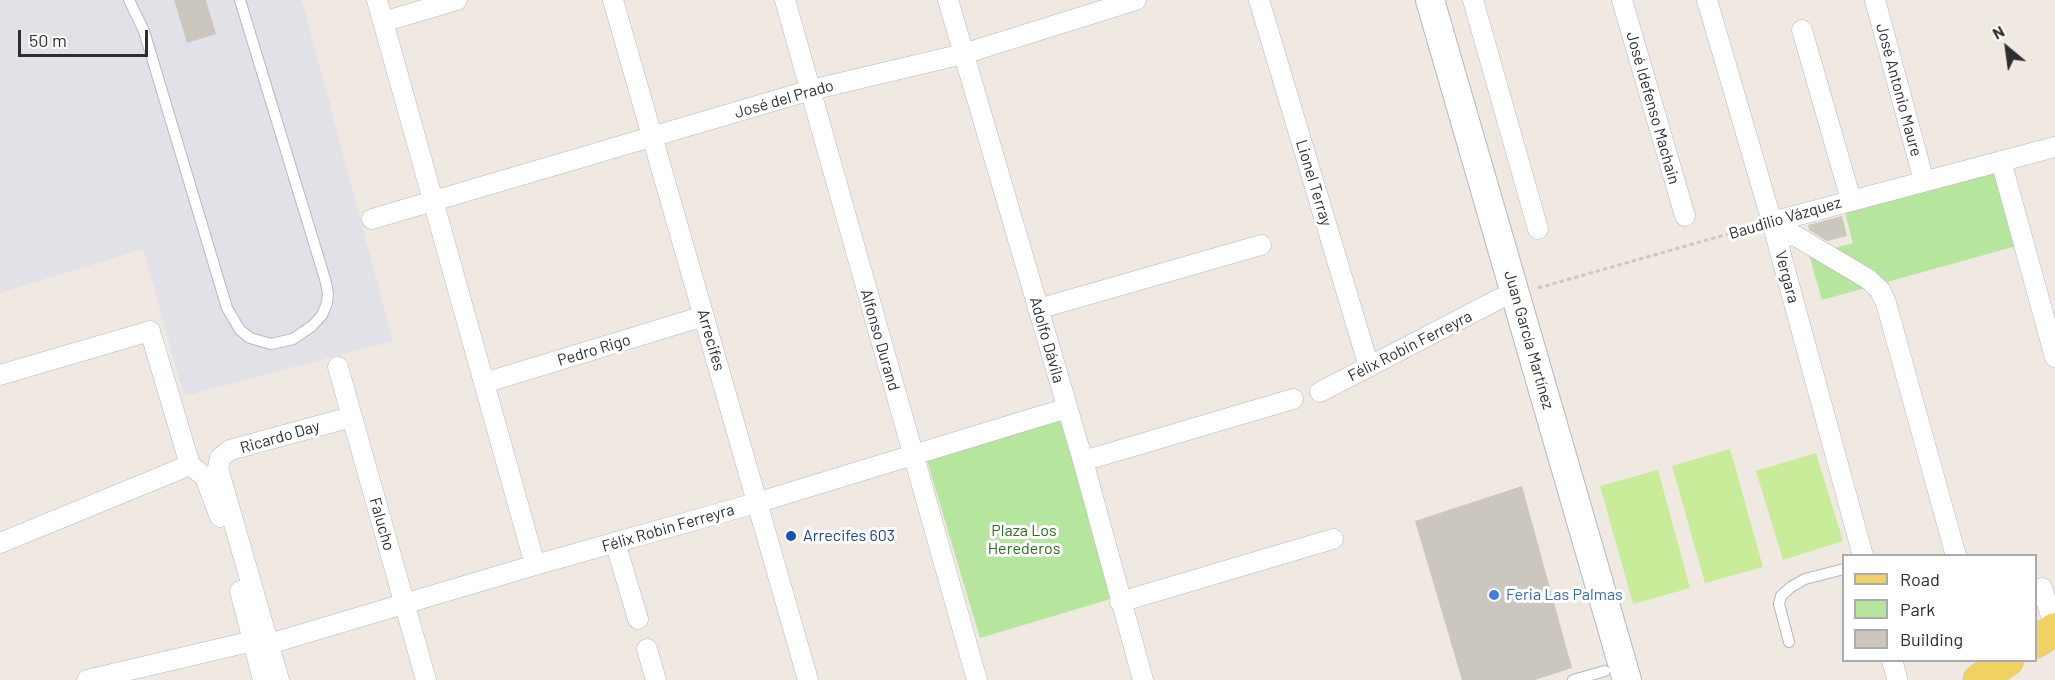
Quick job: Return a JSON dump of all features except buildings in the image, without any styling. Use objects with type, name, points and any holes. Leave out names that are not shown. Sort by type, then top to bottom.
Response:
[{"type":"main road","name":"Juan García Martínez","points":[[1414,0],[1507,297]]},
{"type":"main road","name":"Juan García Martínez","points":[[1430,0],[1507,297],[1613,677]]},
{"type":"main road","points":[[2037,641],[2055,628]]},
{"type":"main road","points":[[1979,680],[2005,662]]},
{"type":"street","points":[[377,0],[535,565]]},
{"type":"street","points":[[383,22],[457,0]]},
{"type":"street","name":"Arrecifes","points":[[614,0],[808,680]]},
{"type":"street","name":"Alfonso Durand","points":[[785,0],[977,680]]},
{"type":"street","name":"Adolfo Dávila","points":[[948,0],[1083,461],[1143,680]]},
{"type":"street","name":"José del Prado","points":[[372,219],[811,90],[963,54],[1136,0]]},
{"type":"street","name":"Lionel Terray","points":[[1259,0],[1369,367]]},
{"type":"street","points":[[1473,0],[1538,229]]},
{"type":"street","name":"José Idefenso Machain","points":[[1622,0],[1685,216]]},
{"type":"street","name":"Vergara","points":[[1707,0],[1774,231],[1863,554]]},
{"type":"street","name":"José Antonio Maure","points":[[1875,0],[1924,181]]},
{"type":"street","points":[[1802,30],[1851,200]]},
{"type":"street","name":"Baudilio Vázquez","points":[[1774,231],[1851,200],[2055,147]]},
{"type":"street","points":[[2001,161],[2055,357]]},
{"type":"street","points":[[1774,231],[1794,236],[1868,279],[1880,290],[1886,303],[1956,554]]},
{"type":"street","points":[[1038,309],[1261,245]]},
{"type":"street","name":"Félix Robin Ferreyra","points":[[1320,392],[1507,297]]},
{"type":"street","name":"Pedro Rigo","points":[[484,383],[704,316]]},
{"type":"street","points":[[0,375],[150,331],[190,465],[205,477],[222,521],[261,643],[279,680]]},
{"type":"street","name":"Falucho","points":[[338,368],[426,680]]},
{"type":"street","points":[[1083,461],[1293,399]]},
{"type":"street","name":"Félix Robin Ferreyra","points":[[87,680],[261,643],[756,503],[1067,408]]},
{"type":"street","name":"Ricardo Day","points":[[261,643],[218,468],[220,458],[230,450],[351,417]]},
{"type":"street","points":[[0,543],[190,465]]},
{"type":"street","points":[[1120,602],[1333,539]]},
{"type":"street","points":[[615,542],[638,619]]},
{"type":"street","points":[[2042,588],[2055,628]]},
{"type":"street","points":[[261,643],[263,680]]},
{"type":"street","points":[[647,649],[656,680]]},
{"type":"lane","points":[[129,0],[144,31],[226,308],[240,330],[250,338],[271,344],[293,339],[312,327],[322,315],[328,293],[326,279],[240,0]]},
{"type":"lane","points":[[1790,642],[1779,604],[1781,596],[1805,579],[1842,570]]},
{"type":"lane","points":[[1573,680],[1613,677]]},
{"type":"path","name":"Baudilio Vázquez","points":[[1507,297],[1774,231]]},
{"type":"shaded area","points":[[0,0],[302,0],[393,341],[184,396],[143,249],[0,293]]},
{"type":"green space","points":[[1999,169],[2020,245],[1822,300],[1809,255],[1853,243],[1845,212]]},
{"type":"green space","name":"Plaza Los Herederos","points":[[1061,421],[1114,598],[980,638],[926,457]]},
{"type":"green space","points":[[1730,449],[1763,567],[1705,583],[1672,466]]},
{"type":"green space","points":[[1816,453],[1843,541],[1783,560],[1756,471]]},
{"type":"green space","points":[[1658,470],[1690,588],[1633,604],[1600,486]]},
{"type":"place","name":"Arrecifes 603","points":[[791,536]]},
{"type":"place","name":"Feria Las Palmas","points":[[1494,595]]}]
